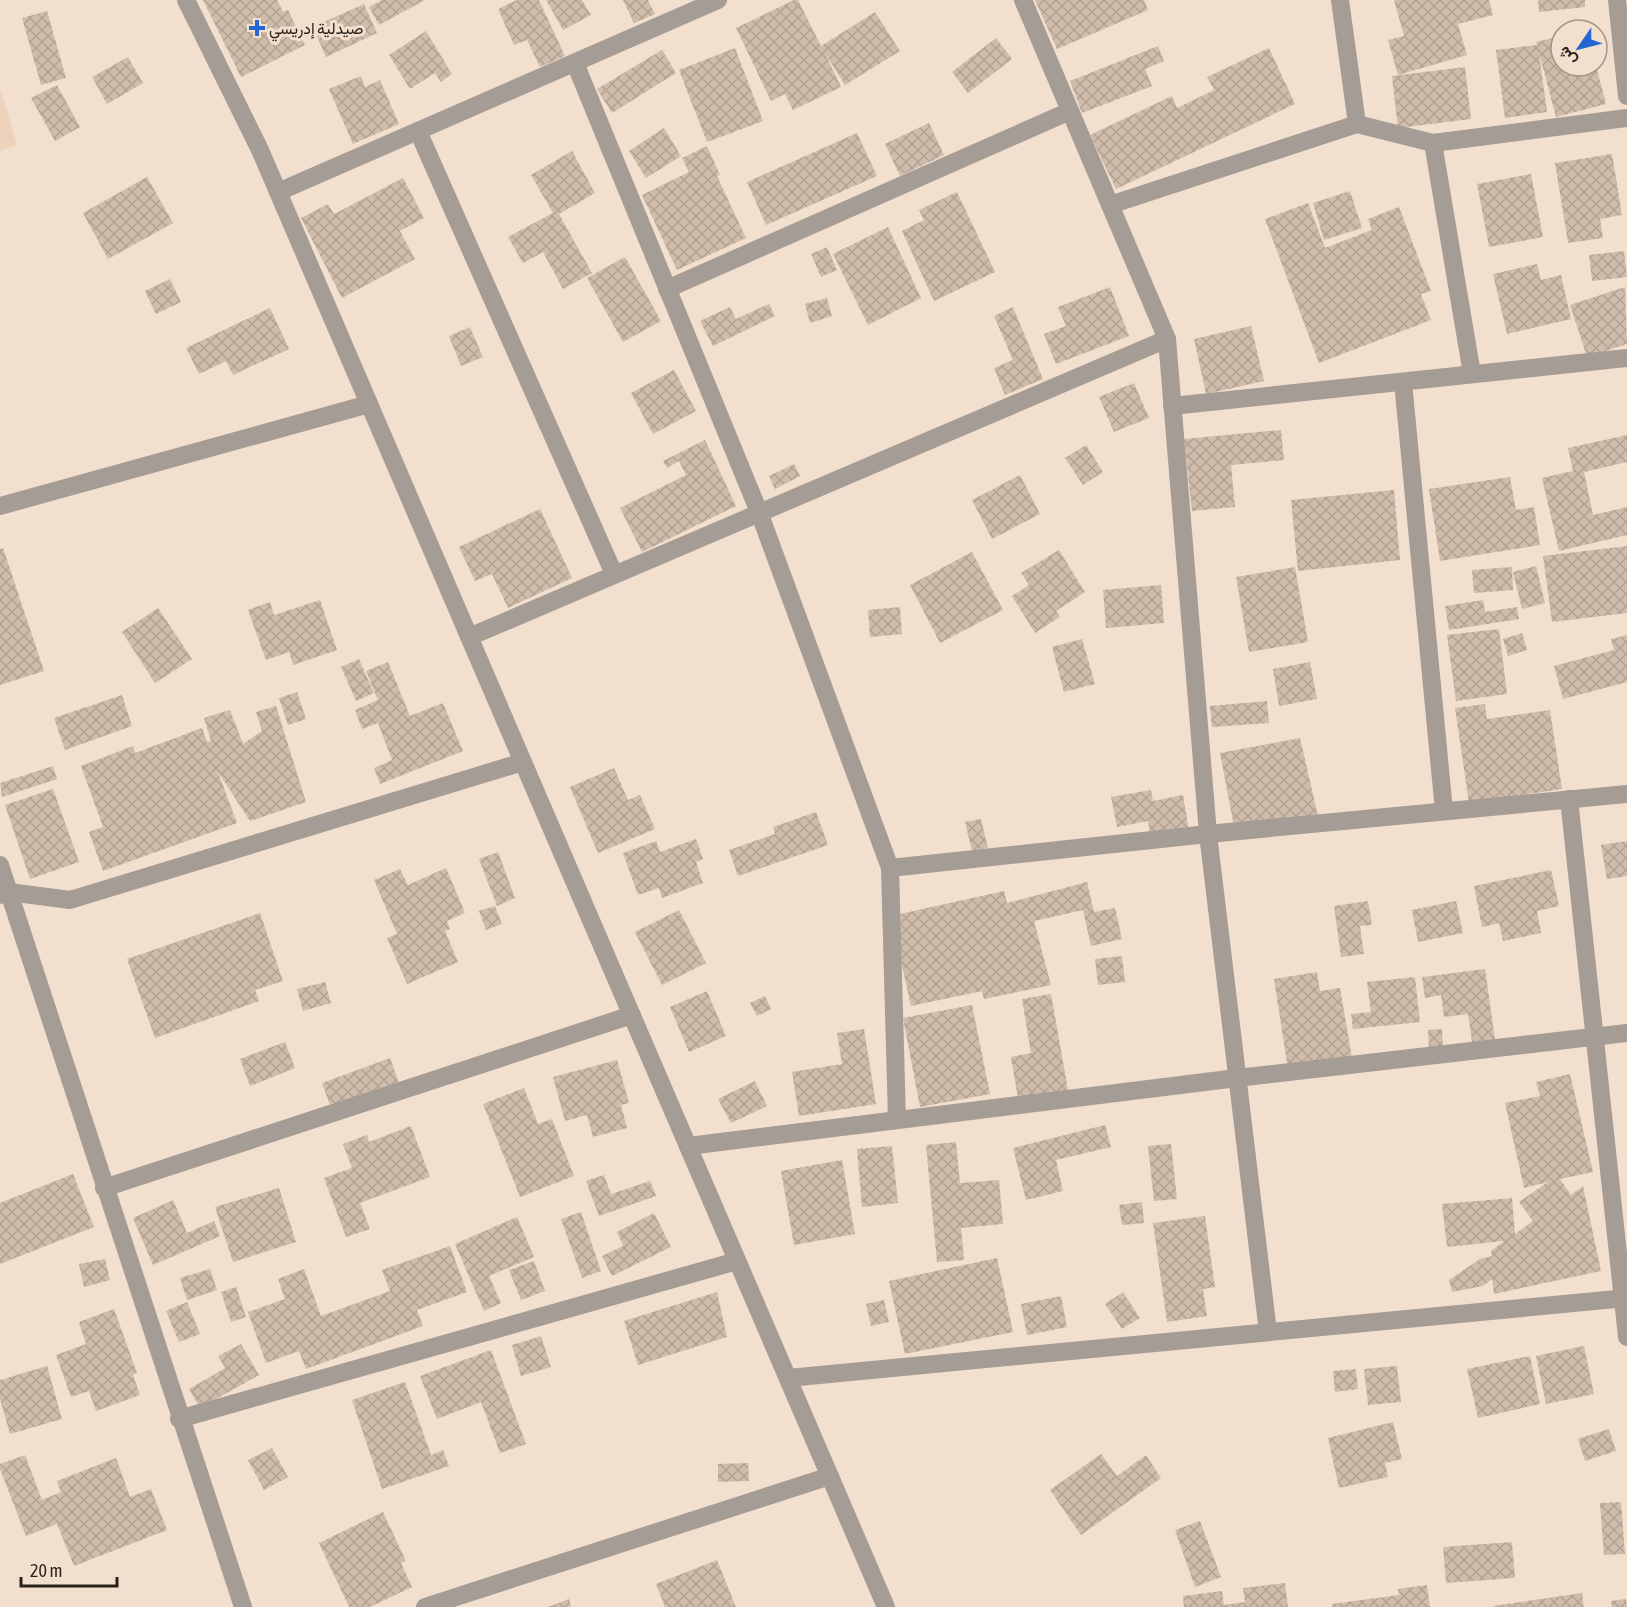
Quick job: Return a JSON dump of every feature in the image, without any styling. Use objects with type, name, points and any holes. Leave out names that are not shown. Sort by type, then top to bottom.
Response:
[{"type":"street","points":[[186,0],[278,192],[886,1607]]},
{"type":"street","points":[[278,192],[718,0]]},
{"type":"street","points":[[1023,0],[1167,339],[1208,834],[1268,1332]]},
{"type":"street","points":[[1340,0],[1357,124]]},
{"type":"street","points":[[1617,0],[1627,96]]},
{"type":"street","points":[[575,63],[759,512],[890,868],[897,1120]]},
{"type":"street","points":[[668,289],[1070,111]]},
{"type":"street","points":[[1110,205],[1357,124],[1433,143],[1627,118]]},
{"type":"street","points":[[418,131],[614,574]]},
{"type":"street","points":[[1433,143],[1472,374]]},
{"type":"street","points":[[469,637],[1167,339]]},
{"type":"street","points":[[1172,406],[1627,358]]},
{"type":"street","points":[[1403,382],[1444,811]]},
{"type":"street","points":[[0,506],[369,404]]},
{"type":"street","points":[[4,893],[70,900],[523,762]]},
{"type":"street","points":[[890,868],[1208,834],[1627,794]]},
{"type":"street","points":[[1569,799],[1593,1036],[1625,1298],[1627,1337]]},
{"type":"street","points":[[0,864],[4,893],[243,1607]]},
{"type":"street","points":[[104,1188],[632,1015]]},
{"type":"street","points":[[688,1146],[1237,1077],[1627,1033]]},
{"type":"street","points":[[179,1419],[737,1261]]},
{"type":"street","points":[[788,1378],[1625,1298]]},
{"type":"street","points":[[425,1607],[830,1476]]},
{"type":"shaded area","points":[[0,88],[17,145],[0,151]]},
{"type":"building","name":"صيدلية إدريسي","points":[[203,0],[277,0],[283,12],[288,10],[305,45],[241,77]]},
{"type":"building","points":[[382,0],[425,0],[379,25],[369,7]]},
{"type":"building","points":[[517,0],[539,0],[565,56],[540,67],[527,40],[514,45],[498,9]]},
{"type":"building","points":[[546,0],[582,0],[591,15],[563,30]]},
{"type":"building","points":[[623,0],[648,0],[655,14],[634,23]]},
{"type":"building","points":[[798,0],[821,46],[875,12],[900,51],[845,85],[825,53],[841,87],[793,110],[785,94],[771,101],[736,28]]},
{"type":"building","points":[[1035,0],[1144,0],[1148,10],[1057,49]]},
{"type":"building","points":[[1394,0],[1489,0],[1493,15],[1458,24],[1467,55],[1398,75],[1388,40],[1404,36]]},
{"type":"building","points":[[1538,0],[1585,0],[1585,7],[1539,12]]},
{"type":"building","points":[[364,4],[377,33],[326,57],[313,27]]},
{"type":"building","points":[[47,11],[66,78],[41,85],[22,18]]},
{"type":"building","points":[[426,31],[452,74],[441,82],[435,73],[410,89],[389,55]]},
{"type":"building","points":[[996,38],[1012,59],[968,93],[952,72]]},
{"type":"building","points":[[1549,39],[1549,78],[1599,78],[1606,104],[1556,117],[1539,53],[1547,112],[1505,118],[1496,50],[1537,45],[1536,42]]},
{"type":"building","points":[[1158,46],[1164,61],[1145,69],[1152,86],[1082,113],[1070,81]]},
{"type":"building","points":[[735,48],[763,121],[707,142],[679,70]]},
{"type":"building","points":[[1269,48],[1295,104],[1116,189],[1090,135],[1172,96],[1177,108],[1214,90],[1207,77]]},
{"type":"building","points":[[662,50],[676,73],[612,113],[597,89]]},
{"type":"building","points":[[128,57],[143,83],[107,104],[92,77]]},
{"type":"building","points":[[1465,67],[1471,119],[1398,128],[1392,76]]},
{"type":"building","points":[[361,76],[365,87],[380,80],[399,124],[353,144],[329,89]]},
{"type":"building","points":[[57,85],[80,127],[55,141],[31,98]]},
{"type":"building","points":[[929,123],[944,155],[900,176],[885,144]]},
{"type":"building","points":[[664,128],[681,156],[646,178],[629,151]]},
{"type":"building","points":[[857,133],[877,176],[766,225],[747,182]]},
{"type":"building","points":[[707,146],[720,175],[717,176],[746,238],[677,270],[642,195],[689,172],[682,158]]},
{"type":"building","points":[[572,151],[595,193],[559,214],[592,273],[563,289],[543,252],[523,263],[508,237],[553,213],[531,175]]},
{"type":"building","points":[[1612,154],[1622,215],[1600,219],[1603,238],[1568,243],[1555,163]]},
{"type":"building","points":[[1531,174],[1543,237],[1489,247],[1477,184]]},
{"type":"building","points":[[147,177],[173,223],[108,259],[83,213]]},
{"type":"building","points":[[403,178],[424,218],[400,231],[415,259],[342,298],[301,218],[328,204],[334,214]]},
{"type":"building","points":[[1350,191],[1362,228],[1324,240],[1313,203]]},
{"type":"building","points":[[957,192],[995,272],[934,301],[902,231],[924,220],[919,210]]},
{"type":"building","points":[[1308,203],[1325,248],[1372,230],[1368,219],[1399,207],[1431,291],[1421,294],[1431,320],[1319,363],[1265,219]]},
{"type":"building","points":[[888,227],[921,298],[868,325],[833,254]]},
{"type":"building","points":[[827,247],[837,270],[821,277],[811,254]]},
{"type":"building","points":[[1624,251],[1627,277],[1592,281],[1589,255]]},
{"type":"building","points":[[625,257],[661,321],[623,342],[587,278]]},
{"type":"building","points":[[1537,264],[1541,280],[1561,275],[1571,319],[1507,334],[1493,274]]},
{"type":"building","points":[[170,279],[181,302],[156,314],[145,291]]},
{"type":"building","points":[[1110,287],[1129,336],[1056,364],[1044,334],[1066,326],[1058,307]]},
{"type":"building","points":[[1625,287],[1627,344],[1587,357],[1570,305]]},
{"type":"building","points":[[827,298],[832,316],[810,323],[805,304]]},
{"type":"building","points":[[769,304],[775,316],[713,346],[700,321],[730,307],[736,319]]},
{"type":"building","points":[[1013,307],[1043,379],[1005,395],[994,368],[1013,360],[994,316]]},
{"type":"building","points":[[270,308],[289,349],[233,375],[226,361],[199,374],[186,348]]},
{"type":"building","points":[[1251,326],[1264,381],[1206,394],[1194,339]]},
{"type":"building","points":[[470,327],[483,357],[461,366],[449,336]]},
{"type":"building","points":[[674,370],[696,411],[653,434],[631,393]]},
{"type":"building","points":[[1134,383],[1149,418],[1114,432],[1099,397]]},
{"type":"building","points":[[1281,430],[1284,460],[1231,465],[1235,507],[1192,511],[1184,439]]},
{"type":"building","points":[[1627,435],[1627,462],[1584,472],[1593,515],[1627,507],[1627,535],[1559,551],[1542,478],[1573,471],[1568,448]]},
{"type":"building","points":[[705,440],[736,506],[642,552],[620,508],[686,475],[679,461],[667,468],[663,461]]},
{"type":"building","points":[[1086,445],[1103,472],[1083,485],[1065,458]]},
{"type":"building","points":[[794,464],[800,476],[775,489],[769,476]]},
{"type":"building","points":[[1020,475],[1040,514],[992,539],[972,500]]},
{"type":"building","points":[[1510,477],[1516,510],[1534,507],[1540,545],[1440,561],[1429,489]]},
{"type":"building","points":[[1394,490],[1400,560],[1298,571],[1291,500]]},
{"type":"building","points":[[540,509],[572,578],[508,608],[492,574],[475,581],[459,547]]},
{"type":"building","points":[[1627,546],[1627,613],[1552,622],[1543,556]]},
{"type":"building","points":[[3,548],[44,671],[0,685],[0,549]]},
{"type":"building","points":[[1059,550],[1085,592],[1056,611],[1060,617],[1035,633],[1012,596],[1029,585],[1021,573]]},
{"type":"building","points":[[972,552],[1003,610],[940,643],[910,585]]},
{"type":"building","points":[[1536,566],[1545,603],[1522,609],[1513,572]]},
{"type":"building","points":[[1295,567],[1308,642],[1249,652],[1236,577]]},
{"type":"building","points":[[1512,567],[1513,590],[1474,593],[1472,570]]},
{"type":"building","points":[[1161,585],[1164,623],[1106,628],[1103,590]]},
{"type":"building","points":[[320,600],[337,650],[293,665],[289,652],[266,660],[248,610],[270,602],[274,615]]},
{"type":"building","points":[[1483,600],[1485,612],[1517,607],[1519,619],[1449,630],[1445,606]]},
{"type":"building","points":[[900,607],[902,634],[870,637],[868,610]]},
{"type":"building","points":[[158,608],[192,659],[155,683],[122,632]]},
{"type":"building","points":[[1499,629],[1507,694],[1456,701],[1447,635]]},
{"type":"building","points":[[1522,633],[1527,650],[1508,656],[1503,639]]},
{"type":"building","points":[[1627,635],[1627,682],[1563,699],[1554,666],[1614,650],[1611,639]]},
{"type":"building","points":[[1082,639],[1095,684],[1064,692],[1052,647]]},
{"type":"building","points":[[359,659],[374,693],[356,701],[341,667]]},
{"type":"building","points":[[388,662],[410,716],[443,703],[463,751],[380,784],[374,768],[392,760],[378,723],[362,729],[355,710],[378,700],[366,671]]},
{"type":"building","points":[[1310,662],[1317,699],[1279,706],[1273,669]]},
{"type":"building","points":[[297,692],[306,719],[288,725],[279,698]]},
{"type":"building","points":[[122,695],[132,726],[65,750],[54,718]]},
{"type":"building","points":[[1267,701],[1269,723],[1212,727],[1210,706]]},
{"type":"building","points":[[1485,704],[1487,719],[1550,710],[1562,789],[1469,803],[1455,708]]},
{"type":"building","points":[[276,706],[306,802],[250,821],[218,772],[237,823],[103,871],[89,832],[103,827],[81,766],[133,746],[135,753],[202,728],[207,742],[211,741],[204,718],[230,710],[243,744],[262,731],[256,712]]},
{"type":"building","points":[[1300,738],[1318,816],[1235,832],[1220,753]]},
{"type":"building","points":[[53,766],[57,779],[2,797],[0,783]]},
{"type":"building","points":[[614,768],[628,800],[640,795],[655,829],[598,853],[570,787]]},
{"type":"building","points":[[53,789],[79,862],[30,879],[5,805]]},
{"type":"building","points":[[1151,790],[1153,801],[1183,795],[1190,837],[1152,844],[1148,821],[1117,827],[1111,797]]},
{"type":"building","points":[[816,812],[828,845],[738,876],[729,850],[775,834],[773,827]]},
{"type":"building","points":[[981,819],[988,848],[972,851],[965,822]]},
{"type":"building","points":[[696,839],[703,859],[696,862],[703,883],[662,898],[659,888],[638,895],[623,853],[656,841],[660,852]]},
{"type":"building","points":[[1627,841],[1627,876],[1607,879],[1601,845]]},
{"type":"building","points":[[498,852],[515,898],[497,906],[479,859]]},
{"type":"building","points":[[446,868],[465,913],[447,921],[450,929],[445,931],[458,962],[407,984],[387,938],[397,934],[374,880],[400,869],[408,885]]},
{"type":"building","points":[[1551,870],[1559,906],[1537,911],[1541,933],[1503,941],[1499,923],[1482,927],[1474,886]]},
{"type":"building","points":[[1087,882],[1094,912],[1115,908],[1122,939],[1091,946],[1083,910],[1034,921],[1051,985],[984,999],[982,991],[911,1006],[891,916],[1004,891],[1007,903]]},
{"type":"building","points":[[1368,901],[1372,925],[1360,926],[1364,954],[1341,957],[1334,906]]},
{"type":"building","points":[[1456,901],[1463,933],[1418,942],[1412,910]]},
{"type":"building","points":[[495,906],[502,924],[486,930],[479,911]]},
{"type":"building","points":[[679,910],[706,963],[662,985],[635,932]]},
{"type":"building","points":[[260,913],[283,981],[255,990],[259,1001],[155,1038],[127,959]]},
{"type":"building","points":[[1122,956],[1125,982],[1098,985],[1095,959]]},
{"type":"building","points":[[1485,969],[1496,1046],[1473,1049],[1468,1014],[1444,1017],[1441,995],[1425,998],[1422,977]]},
{"type":"building","points":[[1317,972],[1320,991],[1340,988],[1352,1058],[1288,1069],[1274,979]]},
{"type":"building","points":[[1415,977],[1420,1022],[1353,1029],[1351,1014],[1371,1012],[1367,982]]},
{"type":"building","points":[[325,982],[331,1003],[303,1011],[297,989]]},
{"type":"building","points":[[707,991],[726,1036],[689,1052],[670,1007]]},
{"type":"building","points":[[1051,994],[1068,1090],[1018,1099],[1011,1057],[1031,1053],[1022,999]]},
{"type":"building","points":[[765,996],[771,1009],[757,1016],[750,1003]]},
{"type":"building","points":[[972,1005],[990,1094],[920,1107],[903,1018]]},
{"type":"building","points":[[864,1029],[876,1104],[799,1116],[792,1072],[842,1064],[837,1033]]},
{"type":"building","points":[[1442,1029],[1443,1050],[1429,1051],[1428,1030]]},
{"type":"building","points":[[285,1042],[295,1068],[250,1086],[240,1059]]},
{"type":"building","points":[[390,1058],[400,1086],[332,1111],[322,1083]]},
{"type":"building","points":[[617,1060],[629,1103],[621,1105],[627,1128],[593,1137],[587,1115],[565,1121],[553,1077]]},
{"type":"building","points":[[1570,1074],[1593,1172],[1560,1179],[1571,1195],[1583,1186],[1601,1271],[1494,1294],[1492,1279],[1483,1286],[1452,1292],[1449,1280],[1480,1259],[1492,1256],[1491,1251],[1504,1241],[1447,1247],[1442,1204],[1512,1198],[1515,1234],[1533,1221],[1519,1202],[1548,1182],[1524,1188],[1505,1103],[1540,1096],[1536,1082]]},
{"type":"building","points":[[755,1081],[767,1106],[731,1123],[718,1099]]},
{"type":"building","points":[[524,1088],[538,1124],[552,1119],[574,1176],[520,1197],[483,1104]]},
{"type":"building","points":[[1105,1125],[1111,1147],[1056,1160],[1063,1191],[1026,1200],[1013,1148]]},
{"type":"building","points":[[411,1126],[430,1177],[360,1203],[370,1229],[346,1237],[324,1178],[352,1168],[343,1144],[367,1135],[369,1142]]},
{"type":"building","points":[[956,1142],[960,1183],[999,1180],[1003,1224],[961,1228],[964,1260],[937,1262],[926,1145]]},
{"type":"building","points":[[1171,1144],[1177,1199],[1154,1201],[1148,1146]]},
{"type":"building","points":[[892,1146],[898,1203],[862,1207],[857,1149]]},
{"type":"building","points":[[842,1160],[855,1234],[794,1245],[781,1171]]},
{"type":"building","points":[[73,1174],[94,1227],[0,1264],[0,1203]]},
{"type":"building","points":[[604,1175],[611,1194],[650,1181],[656,1196],[599,1216],[586,1181]]},
{"type":"building","points":[[279,1188],[296,1242],[233,1262],[215,1207]]},
{"type":"building","points":[[173,1200],[187,1233],[214,1221],[220,1236],[153,1265],[133,1218]]},
{"type":"building","points":[[1142,1202],[1144,1223],[1122,1225],[1119,1205]]},
{"type":"building","points":[[581,1212],[601,1271],[582,1278],[561,1219]]},
{"type":"building","points":[[654,1213],[671,1247],[612,1276],[602,1256],[623,1246],[617,1232]]},
{"type":"building","points":[[1205,1216],[1215,1287],[1203,1289],[1207,1316],[1167,1322],[1153,1223]]},
{"type":"building","points":[[517,1217],[534,1257],[489,1276],[501,1303],[484,1311],[455,1244]]},
{"type":"building","points":[[450,1246],[467,1292],[417,1310],[423,1326],[306,1369],[299,1351],[266,1363],[248,1312],[285,1299],[278,1279],[304,1269],[321,1316],[390,1291],[382,1270]]},
{"type":"building","points":[[997,1258],[1013,1332],[905,1354],[889,1281]]},
{"type":"building","points":[[105,1259],[110,1280],[84,1287],[79,1264]]},
{"type":"building","points":[[534,1261],[545,1291],[521,1300],[509,1270]]},
{"type":"building","points":[[210,1269],[217,1290],[187,1300],[180,1278]]},
{"type":"building","points":[[236,1287],[246,1317],[231,1322],[221,1292]]},
{"type":"building","points":[[717,1292],[727,1337],[638,1365],[624,1321]]},
{"type":"building","points":[[1123,1292],[1140,1318],[1122,1329],[1105,1304]]},
{"type":"building","points":[[1061,1296],[1067,1327],[1027,1335],[1021,1304]]},
{"type":"building","points":[[884,1300],[889,1322],[871,1326],[866,1304]]},
{"type":"building","points":[[187,1302],[200,1334],[179,1342],[166,1311]]},
{"type":"building","points":[[114,1309],[137,1373],[133,1375],[140,1395],[96,1411],[89,1391],[71,1397],[56,1355],[86,1344],[79,1322]]},
{"type":"building","points":[[541,1336],[551,1367],[521,1376],[512,1345]]},
{"type":"building","points":[[241,1344],[259,1375],[200,1408],[189,1389],[225,1368],[218,1356]]},
{"type":"building","points":[[1584,1346],[1594,1394],[1546,1404],[1536,1356]]},
{"type":"building","points":[[491,1350],[526,1444],[500,1453],[481,1402],[437,1419],[420,1376]]},
{"type":"building","points":[[1530,1356],[1540,1404],[1478,1418],[1467,1369]]},
{"type":"building","points":[[47,1366],[62,1419],[10,1434],[0,1399],[0,1380]]},
{"type":"building","points":[[1397,1366],[1401,1402],[1368,1405],[1364,1369]]},
{"type":"building","points":[[1356,1369],[1358,1389],[1335,1392],[1333,1371]]},
{"type":"building","points":[[405,1382],[431,1455],[443,1450],[449,1466],[382,1489],[352,1400]]},
{"type":"building","points":[[1393,1422],[1402,1459],[1385,1463],[1388,1477],[1339,1488],[1328,1438]]},
{"type":"building","points":[[1609,1429],[1616,1451],[1585,1461],[1578,1439]]},
{"type":"building","points":[[272,1448],[288,1477],[264,1490],[248,1460]]},
{"type":"building","points":[[1101,1454],[1117,1476],[1146,1455],[1161,1478],[1081,1535],[1050,1490]]},
{"type":"building","points":[[25,1455],[42,1500],[61,1492],[57,1481],[116,1458],[130,1497],[151,1489],[167,1530],[74,1566],[57,1524],[26,1536],[0,1469],[0,1464]]},
{"type":"building","points":[[748,1463],[749,1481],[718,1482],[718,1464]]},
{"type":"building","points":[[1621,1502],[1625,1554],[1604,1555],[1600,1503]]},
{"type":"building","points":[[383,1512],[406,1561],[401,1563],[412,1587],[370,1607],[349,1607],[319,1543]]},
{"type":"building","points":[[1200,1521],[1221,1577],[1195,1587],[1175,1530]]},
{"type":"building","points":[[1512,1542],[1515,1578],[1446,1583],[1443,1547]]},
{"type":"building","points":[[717,1560],[736,1607],[665,1607],[656,1584]]},
{"type":"building","points":[[1285,1583],[1288,1607],[1184,1607],[1183,1596],[1222,1591],[1224,1605],[1245,1602],[1243,1588]]},
{"type":"building","points":[[1427,1585],[1430,1607],[1332,1607],[1332,1604],[1399,1595],[1398,1589]]},
{"type":"building","points":[[1582,1593],[1584,1607],[1493,1607],[1493,1606]]},
{"type":"building","points":[[569,1599],[571,1607],[548,1607]]},
{"type":"building","points":[[1626,1599],[1627,1607],[1612,1607],[1611,1601]]},
{"type":"place","name":"صيدلية إدريسي","points":[[257,28]]}]
